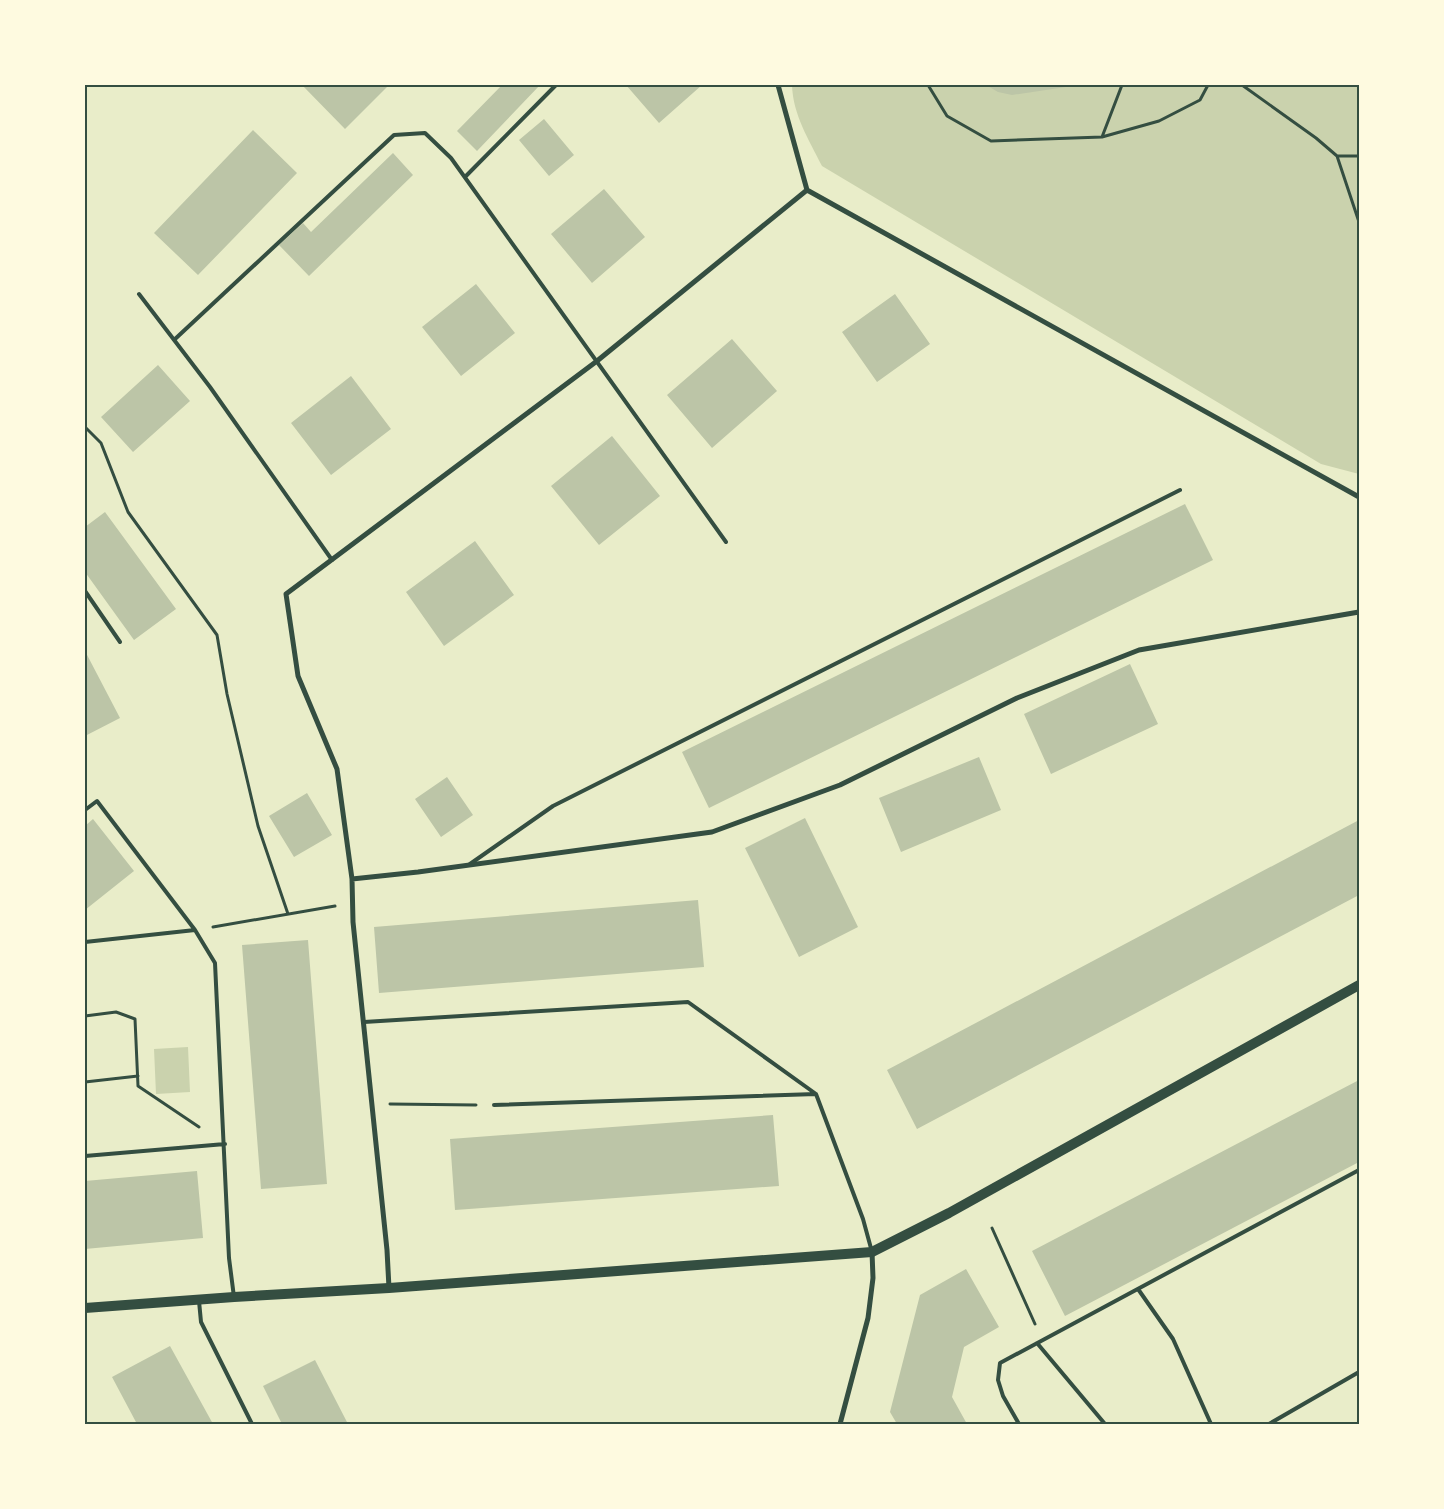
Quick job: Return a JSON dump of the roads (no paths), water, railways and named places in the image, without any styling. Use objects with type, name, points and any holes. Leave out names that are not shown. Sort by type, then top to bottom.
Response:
[{"type":"main road","points":[[85,1308],[389,1288],[872,1252],[950,1213],[1359,984]]},
{"type":"street","points":[[778,85],[807,190],[1359,497]]},
{"type":"street","points":[[389,1288],[387,1250],[353,922],[352,879],[337,769],[298,676],[286,594],[597,361],[807,190]]},
{"type":"street","points":[[352,879],[712,832],[840,786],[1017,698],[1139,650],[1359,612]]},
{"type":"street","points":[[840,1424],[868,1318],[873,1278],[872,1252]]},
{"type":"lane","points":[[465,177],[556,85]]},
{"type":"lane","points":[[174,340],[394,135],[425,133],[451,158],[465,177],[726,542]]},
{"type":"lane","points":[[139,294],[332,560]]},
{"type":"lane","points":[[470,864],[553,806],[1180,490]]},
{"type":"lane","points":[[85,591],[120,642]]},
{"type":"lane","points":[[85,810],[97,801],[195,930],[216,963],[229,1258],[234,1297]]},
{"type":"lane","points":[[85,942],[195,930]]},
{"type":"lane","points":[[364,1022],[688,1002],[816,1094],[863,1219],[872,1252]]},
{"type":"lane","points":[[494,1105],[816,1094]]},
{"type":"lane","points":[[85,1156],[224,1144]]},
{"type":"lane","points":[[1019,1424],[1003,1396],[998,1380],[1000,1363],[1359,1170]]},
{"type":"lane","points":[[1138,1289],[1173,1339],[1211,1424]]},
{"type":"lane","points":[[199,1300],[201,1322],[252,1424]]},
{"type":"lane","points":[[1037,1343],[1105,1424]]},
{"type":"lane","points":[[1269,1424],[1359,1372]]}]
